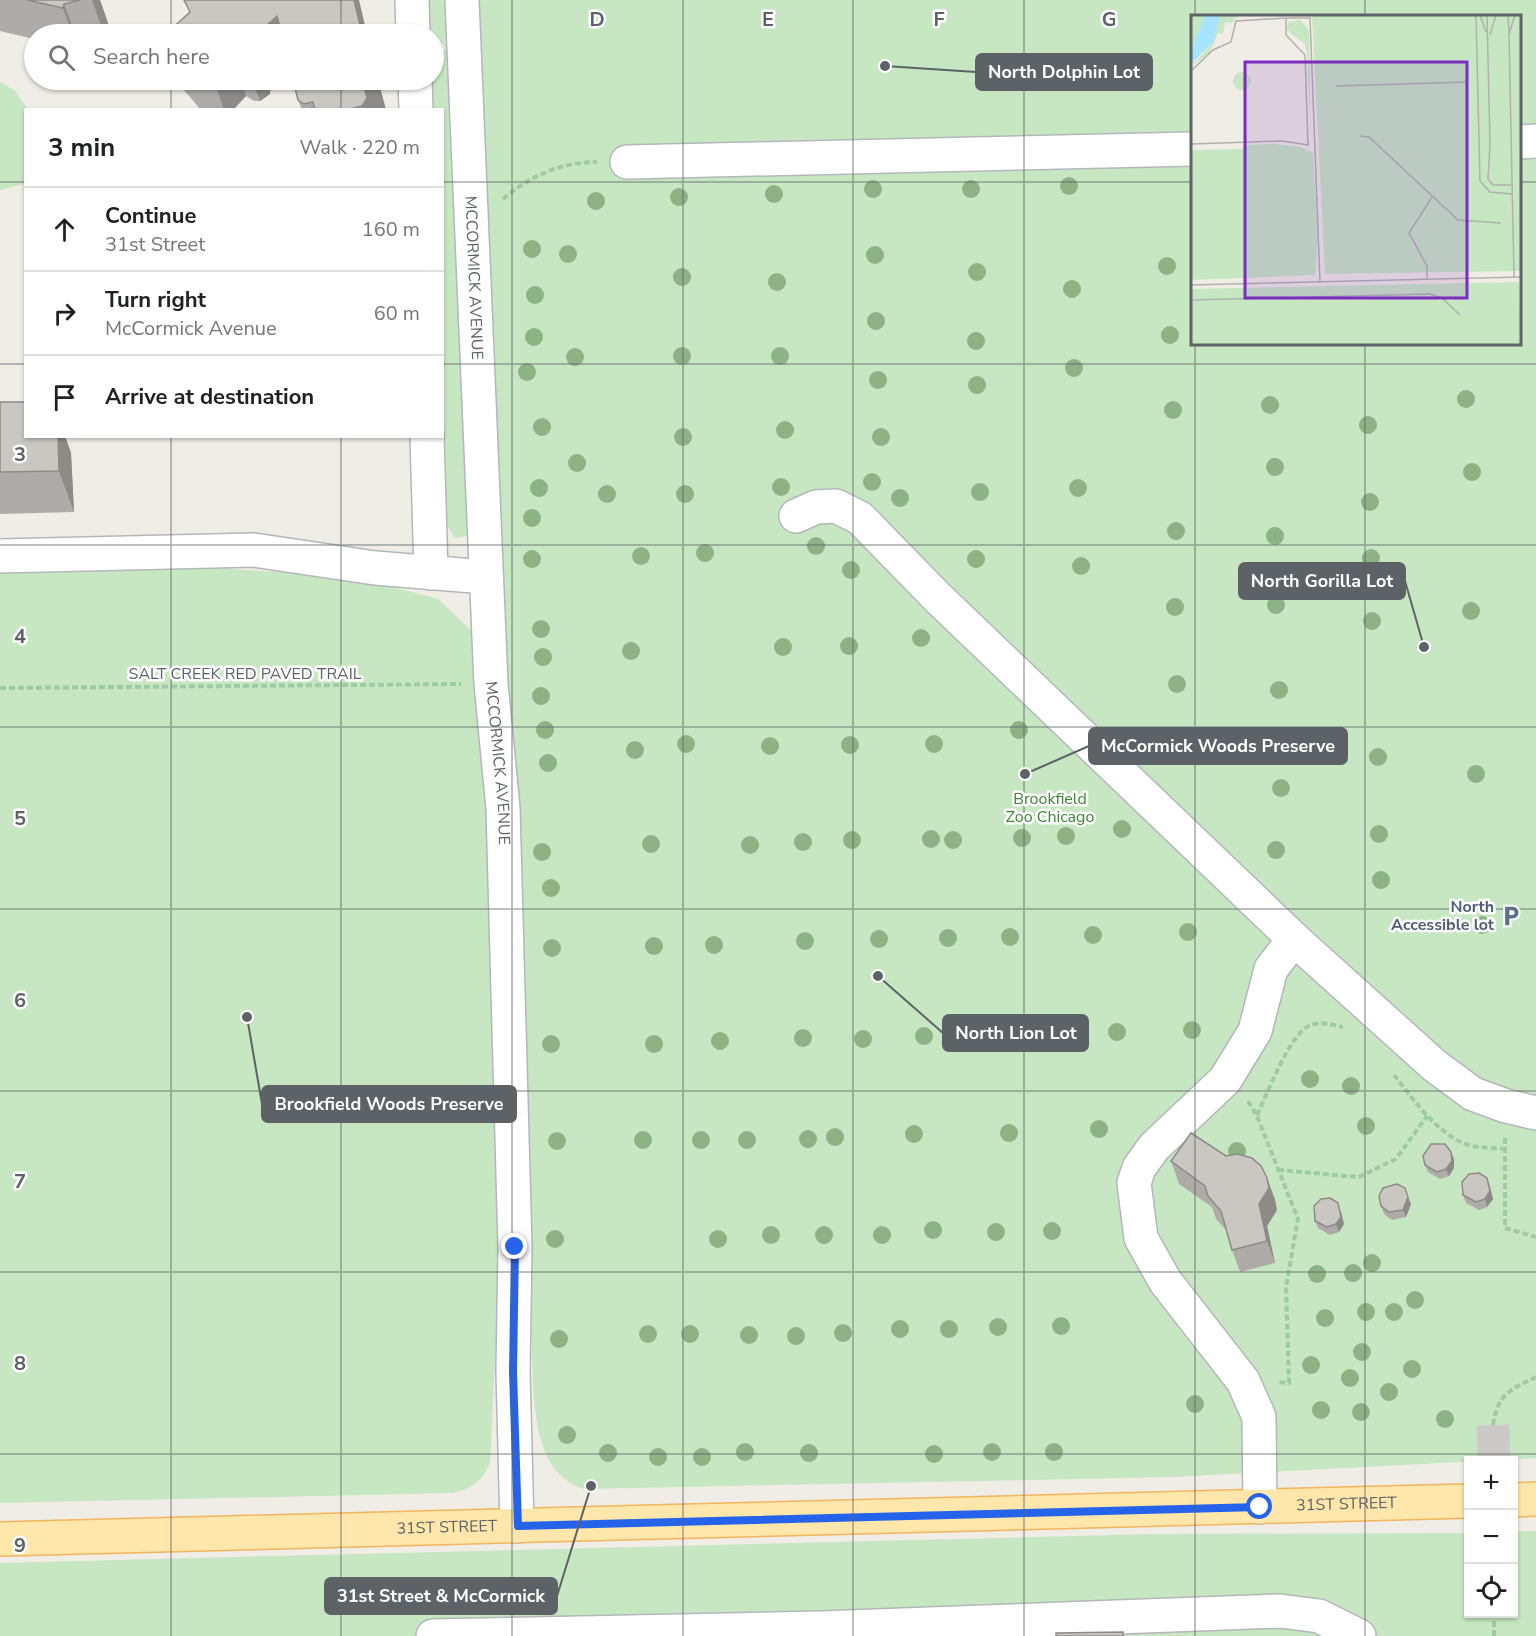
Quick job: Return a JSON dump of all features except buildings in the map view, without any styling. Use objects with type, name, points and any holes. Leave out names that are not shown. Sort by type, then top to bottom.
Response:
[{"type":"main road","points":[[1518,1500],[1536,1499]]},
{"type":"main road","name":"31ST STREET","points":[[0,1539],[1464,1501]]},
{"type":"street","points":[[412,0],[413,24]]},
{"type":"street","name":"MCCORMICK AVENUE","points":[[462,0],[491,684],[503,808],[515,1247],[513,1372],[518,1526]]},
{"type":"street","points":[[415,90],[416,108]]},
{"type":"street","points":[[1521,142],[1536,141]]},
{"type":"street","points":[[627,162],[1191,149]]},
{"type":"street","points":[[427,438],[431,573]]},
{"type":"street","points":[[796,516],[816,507],[836,506],[860,518],[937,597],[1294,939],[1435,1066],[1473,1094],[1521,1110]]},
{"type":"street","points":[[0,556],[254,550],[375,568],[486,577]]},
{"type":"street","points":[[1260,1507],[1259,1417],[1243,1382],[1165,1281],[1141,1238],[1135,1206],[1134,1183],[1139,1168],[1154,1147],[1225,1080],[1255,1031],[1271,969],[1294,939]]},
{"type":"street","points":[[433,1636],[833,1628],[1280,1611],[1319,1616],[1359,1636]]},
{"type":"path","points":[[473,225],[521,184],[547,171],[580,162],[627,162]]},
{"type":"path","name":"SALT CREEK RED PAVED TRAIL","points":[[0,688],[491,684]]},
{"type":"path","points":[[1257,1116],[1293,1042],[1310,1025],[1326,1023],[1348,1028]]},
{"type":"path","points":[[1391,1071],[1427,1116],[1452,1136],[1468,1145],[1505,1149]]},
{"type":"path","points":[[1225,1080],[1249,1102],[1257,1116],[1298,1219],[1286,1287],[1289,1383],[1243,1382]]},
{"type":"path","points":[[1521,1110],[1505,1149],[1505,1228],[1536,1238]]},
{"type":"path","points":[[1278,1170],[1359,1177],[1396,1159],[1427,1116]]},
{"type":"path","points":[[1493,1425],[1497,1405],[1513,1388],[1536,1377]]},
{"type":"path","points":[[1494,1618],[1494,1636]]},
{"type":"green space","points":[[428,0],[449,0],[470,535],[455,538],[441,516],[441,438],[444,438],[444,108],[431,108],[430,90],[444,90],[444,50],[446,48],[444,46],[444,24],[429,24]]},
{"type":"green space","name":"Brookfield Zoo Chicago","points":[[471,0],[1536,0],[1536,1458],[1464,1456],[1464,1462],[1173,1477],[584,1489],[558,1473],[550,1461],[539,1433],[534,1402],[522,957]]},
{"type":"green space","points":[[0,82],[15,91],[27,108],[24,108],[24,184],[0,190]]},
{"type":"green space","points":[[201,567],[318,575],[385,585],[438,599],[471,630],[488,799],[501,1235],[490,1463],[484,1475],[476,1483],[453,1493],[0,1503],[0,573]]},
{"type":"green space","points":[[1518,1531],[1536,1531],[1536,1636],[0,1636],[0,1563],[1154,1534],[1464,1533],[1464,1618],[1518,1618]]},
{"type":"tunnel","points":[[1493,1425],[1494,1456]]},
{"type":"place","name":"North Dolphin Lot","points":[[885,66]]},
{"type":"place","name":"North Gorilla Lot","points":[[1424,647]]},
{"type":"place","name":"McCormick Woods Preserve","points":[[1025,774]]},
{"type":"place","name":"North Accessible lot","points":[[1511,916]]},
{"type":"place","name":"North Lion Lot","points":[[878,976]]},
{"type":"place","name":"Brookfield Woods Preserve","points":[[247,1017]]},
{"type":"place","name":"31st Street & McCormick","points":[[591,1486]]},
{"type":"route","points":[[515,1247],[513,1372],[518,1526],[1260,1507]]}]
